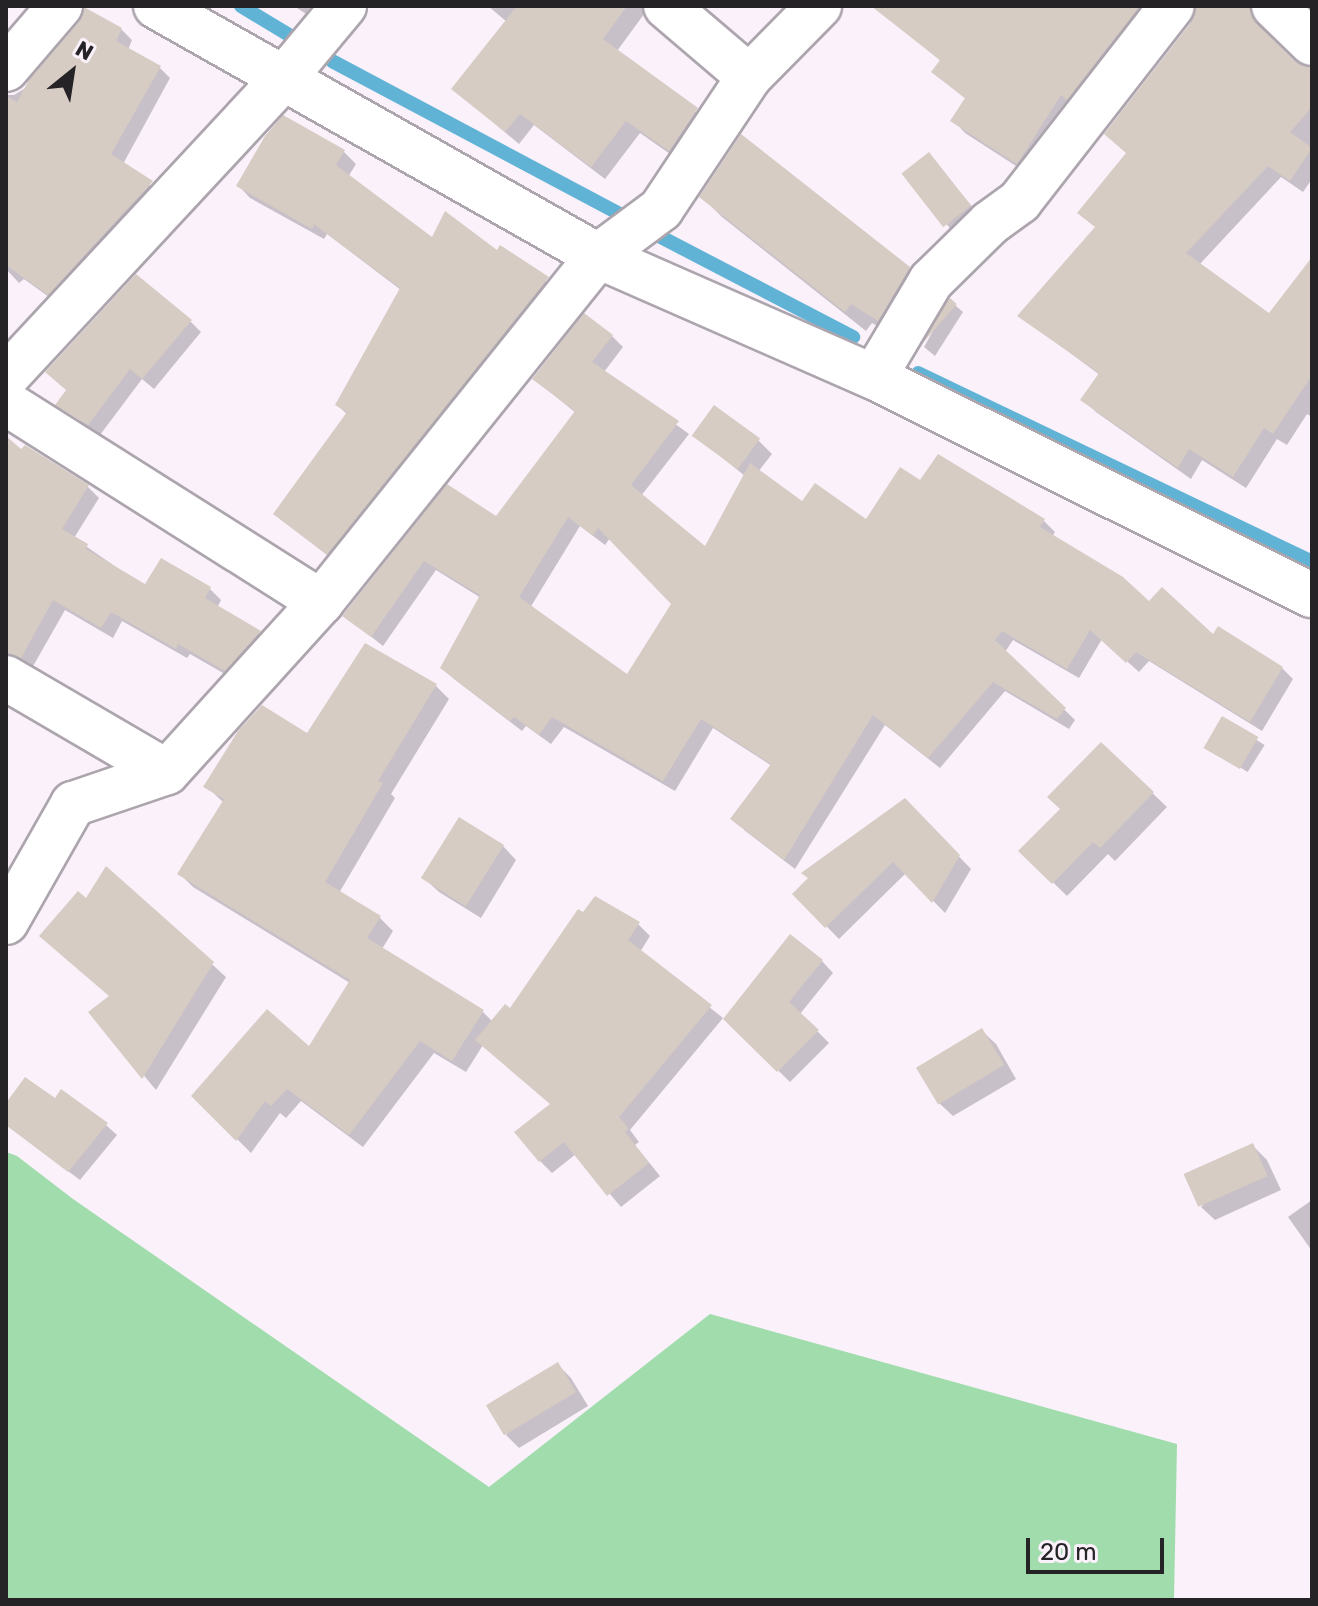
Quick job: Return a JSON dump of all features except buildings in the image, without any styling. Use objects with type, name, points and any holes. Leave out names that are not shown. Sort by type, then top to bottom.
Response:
[{"type":"street","points":[[6,69],[60,6]]},
{"type":"street","points":[[156,6],[598,256],[874,377],[1312,595]]},
{"type":"street","points":[[6,377],[284,78],[344,6]]},
{"type":"street","points":[[666,6],[749,77]]},
{"type":"street","points":[[6,922],[73,804],[167,772],[321,602],[598,256],[661,209],[749,77],[819,6]]},
{"type":"street","points":[[874,377],[931,281],[990,223],[1020,201],[1172,6]]},
{"type":"street","points":[[1274,6],[1312,43]]},
{"type":"street","points":[[6,403],[321,602]]},
{"type":"street","points":[[6,678],[167,772]]},
{"type":"green space","points":[[6,1152],[17,1156],[73,1199],[489,1487],[710,1314],[1177,1444],[1174,1600],[6,1600]]},
{"type":"waterway","points":[[241,6],[304,44]]},
{"type":"waterway","points":[[332,61],[625,217]]},
{"type":"waterway","points":[[659,236],[853,337]]},
{"type":"waterway","points":[[918,373],[1312,562]]}]
